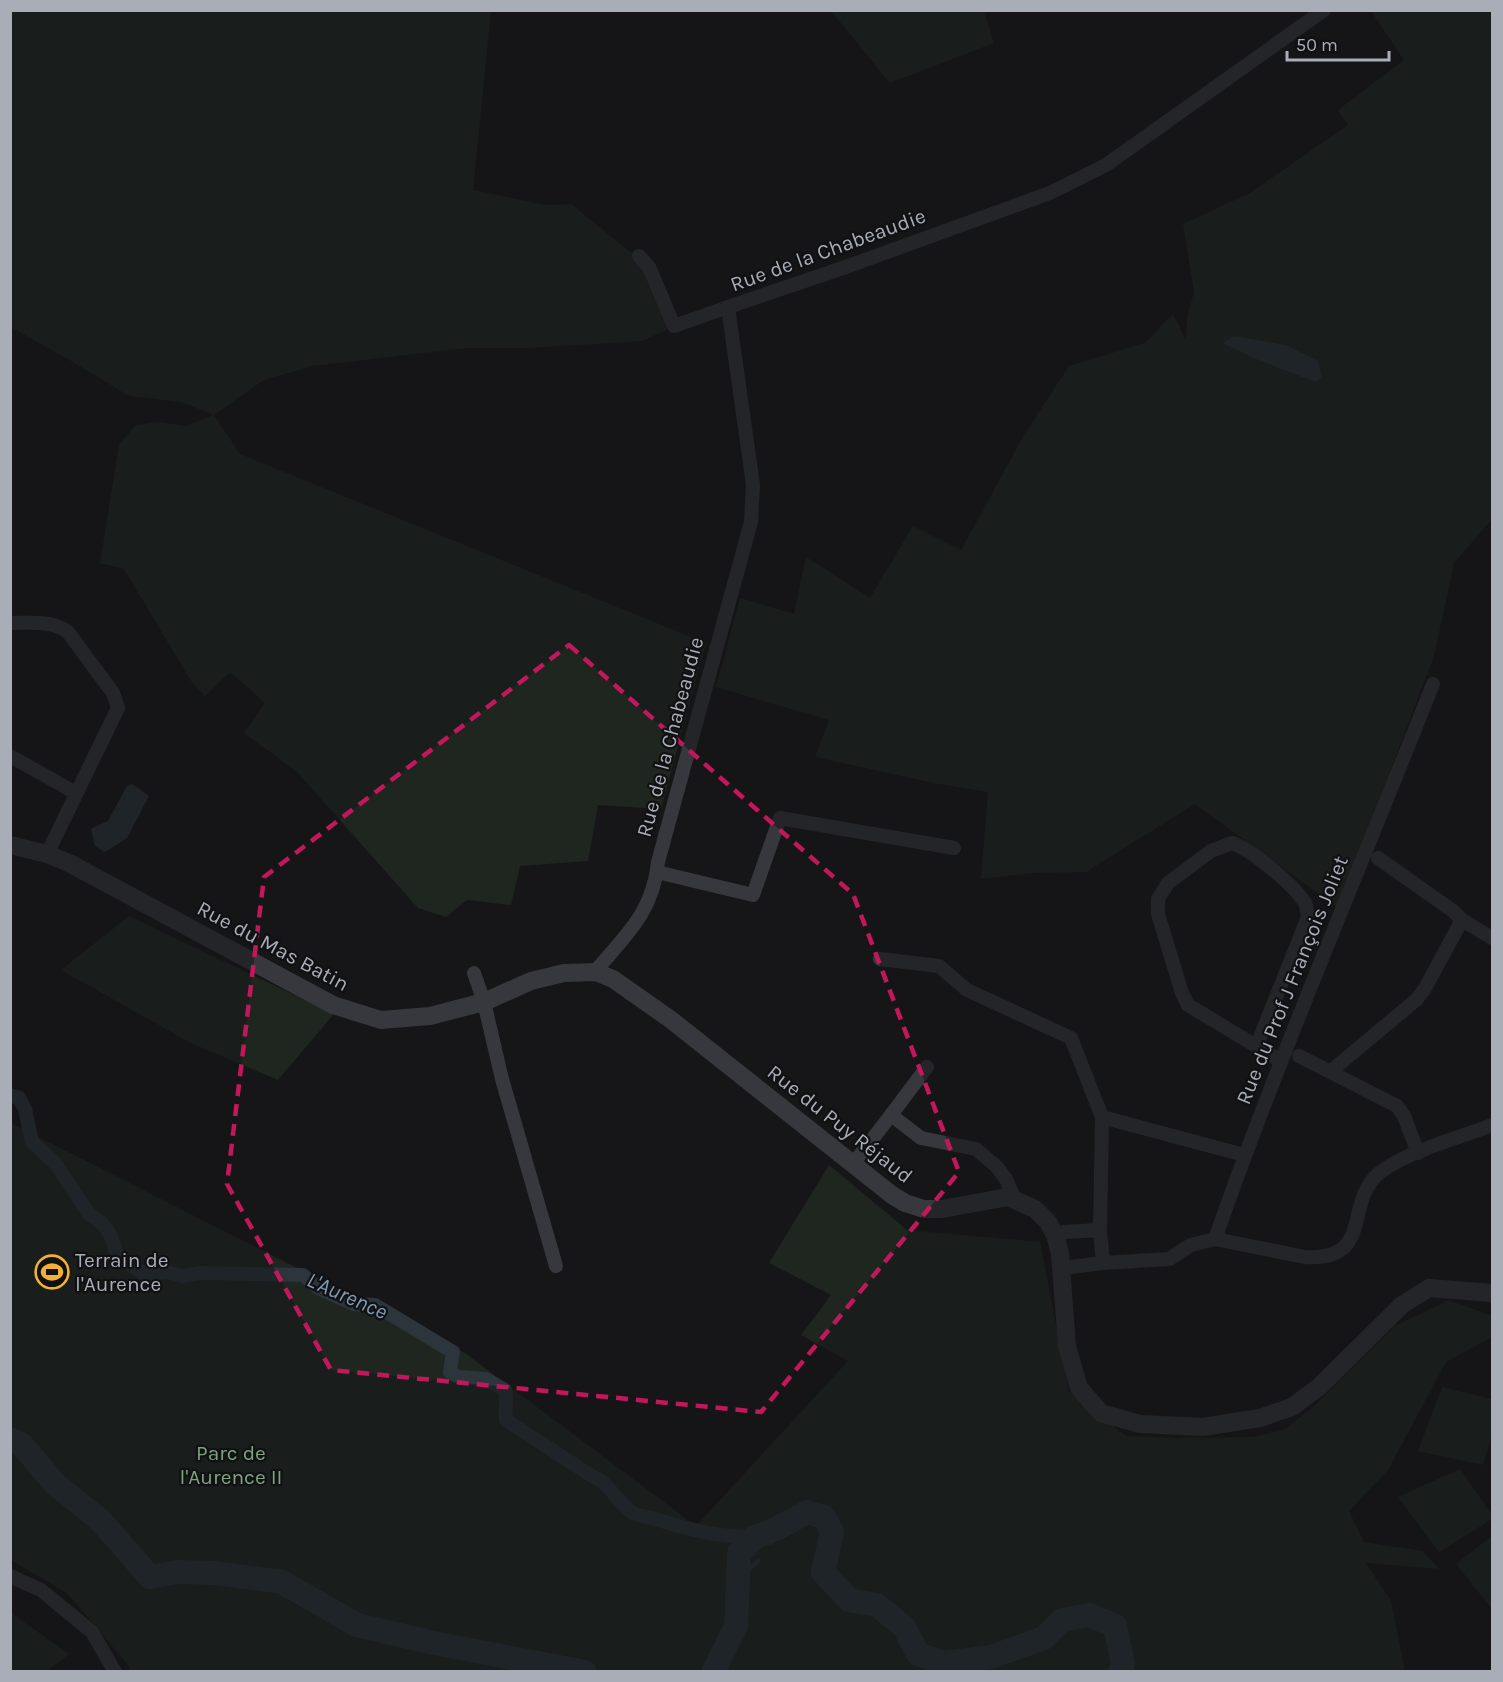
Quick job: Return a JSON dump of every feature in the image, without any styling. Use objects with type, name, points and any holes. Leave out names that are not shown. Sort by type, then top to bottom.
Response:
[{"type":"street","name":"Rue de la Chabeaudie","points":[[596,972],[634,928],[651,896],[658,862],[751,522],[753,485],[728,307],[1050,193],[1106,165],[1324,10]]},
{"type":"street","points":[[639,256],[649,267],[674,326],[728,307]]},
{"type":"street","points":[[10,623],[48,623],[58,625],[68,632],[114,693],[118,708],[47,855]]},
{"type":"street","name":"Rue du Prof J François Joliet","points":[[1215,1239],[1244,1155],[1433,684]]},
{"type":"street","points":[[10,756],[76,793]]},
{"type":"street","points":[[657,872],[753,895],[780,818],[954,848]]},
{"type":"street","points":[[1257,1045],[1308,917],[1306,905],[1299,896],[1255,854],[1232,843],[1210,851],[1168,883],[1158,899],[1158,914],[1182,993],[1188,1005],[1281,1061]]},
{"type":"street","name":"Rue du Mas Batin","points":[[10,845],[69,863],[333,1005],[381,1020],[430,1016],[484,1002],[531,981],[564,974],[596,972]]},
{"type":"street","points":[[1378,858],[1453,911],[1462,920],[1492,938]]},
{"type":"street","points":[[1331,1071],[1416,1000],[1424,990],[1462,920]]},
{"type":"street","points":[[880,959],[939,966],[967,990],[1071,1038],[1102,1117],[1100,1230],[1102,1263]]},
{"type":"street","name":"Rue du Puy Réjaud","points":[[596,972],[613,979],[670,1019],[905,1203],[924,1209],[942,1209],[1008,1197],[1015,1200]]},
{"type":"street","points":[[474,974],[484,1002],[502,1079],[556,1266]]},
{"type":"street","points":[[1299,1056],[1401,1110],[1418,1153]]},
{"type":"street","points":[[853,1164],[927,1067]]},
{"type":"street","points":[[891,1115],[921,1138],[976,1149],[997,1167],[1006,1179],[1015,1200],[1035,1209],[1048,1222],[1055,1235],[1062,1268],[1067,1346],[1079,1388],[1101,1413],[1140,1424],[1203,1427],[1260,1418],[1292,1407],[1319,1387],[1402,1305],[1429,1288],[1492,1293]]},
{"type":"street","points":[[1102,1117],[1244,1155]]},
{"type":"street","points":[[1062,1268],[1168,1259],[1191,1245],[1215,1239],[1305,1257],[1318,1258],[1332,1255],[1343,1249],[1350,1240],[1366,1191],[1372,1180],[1395,1163],[1492,1125]]},
{"type":"street","points":[[1055,1235],[1063,1232],[1100,1230]]},
{"type":"street","points":[[10,1576],[41,1590],[92,1632],[115,1671]]},
{"type":"highlighted area","points":[[569,645],[853,894],[959,1172],[761,1412],[331,1370],[227,1184],[264,877]]},
{"type":"green space","points":[[11,11],[491,11],[473,190],[545,205],[571,204],[649,267],[674,326],[642,341],[530,348],[466,348],[312,366],[264,380],[214,415],[240,454],[706,643],[661,809],[598,805],[588,861],[520,866],[511,905],[467,900],[446,917],[418,908],[297,772],[244,733],[265,703],[230,672],[205,696],[191,681],[124,569],[100,563],[119,445],[136,425],[158,422],[186,426],[213,415],[182,402],[129,396],[11,327]]},
{"type":"green space","points":[[831,11],[984,11],[994,43],[890,83]]},
{"type":"green space","points":[[1371,11],[1492,11],[1492,519],[1454,563],[1434,656],[1338,908],[1195,804],[1086,872],[1033,873],[981,879],[988,792],[934,783],[815,757],[829,720],[716,687],[740,598],[794,614],[806,557],[870,598],[913,526],[961,550],[1024,435],[1069,366],[1145,343],[1173,314],[1186,340],[1187,318],[1194,292],[1183,224],[1250,193],[1348,125],[1338,110],[1404,60]],"holes":[[[1223,343],[1318,361],[1315,382],[1256,359]]]},
{"type":"green space","points":[[129,916],[334,1014],[278,1080],[191,1043],[61,970]]},
{"type":"green space","name":"Parc de l'Aurence II","points":[[11,1123],[465,1353],[696,1526],[848,1361],[801,1335],[831,1295],[769,1263],[829,1165],[907,1230],[1040,1242],[1069,1392],[1126,1436],[1254,1437],[1285,1429],[1313,1407],[1395,1326],[1449,1300],[1492,1316],[1492,1337],[1446,1362],[1388,1470],[1349,1511],[1364,1542],[1423,1551],[1439,1569],[1366,1563],[1391,1601],[1405,1671],[130,1671],[128,1665],[67,1593],[11,1560]]},
{"type":"green space","points":[[1442,1387],[1492,1399],[1492,1433],[1483,1465],[1418,1451]]},
{"type":"green space","points":[[1460,1469],[1492,1515],[1492,1519],[1439,1552],[1398,1497]]},
{"type":"green space","points":[[1492,1536],[1492,1609],[1456,1564]]},
{"type":"green space","points":[[11,1613],[69,1654],[47,1671],[11,1671]]},
{"type":"shaded area","points":[[1234,336],[1286,345],[1318,361],[1322,378],[1315,382],[1222,343]]},
{"type":"shaded area","points":[[132,784],[149,796],[127,838],[105,852],[95,846],[91,829],[108,821],[127,786]]},
{"type":"waterway","name":"L'Aurence","points":[[10,1095],[19,1098],[25,1109],[32,1142],[55,1163],[89,1214],[105,1227],[114,1244],[117,1257],[143,1273],[151,1275],[166,1272],[182,1276],[200,1273],[303,1275],[318,1288],[354,1304],[375,1305],[453,1352],[450,1372],[458,1377],[486,1379],[505,1390],[506,1420],[599,1479],[633,1513],[704,1532],[755,1537]]},
{"type":"waterway","name":"L'Aurence","points":[[10,1439],[22,1445],[55,1484],[100,1520],[150,1577],[177,1572],[215,1573],[282,1582],[357,1625],[434,1643],[585,1672]]},
{"type":"waterway","name":"L'Aurence","points":[[713,1672],[736,1626],[739,1553],[755,1537],[776,1529],[807,1512],[824,1517],[832,1532],[823,1572],[849,1600],[877,1605],[904,1627],[918,1654],[944,1663],[991,1657],[1044,1638],[1062,1620],[1090,1615],[1115,1626],[1123,1663],[1120,1672]]},
{"type":"waterway","points":[[771,1543],[776,1529]]},
{"type":"waterway","points":[[738,1580],[759,1560]]},
{"type":"place","name":"Terrain de l'Aurence","points":[[52,1272]]}]
